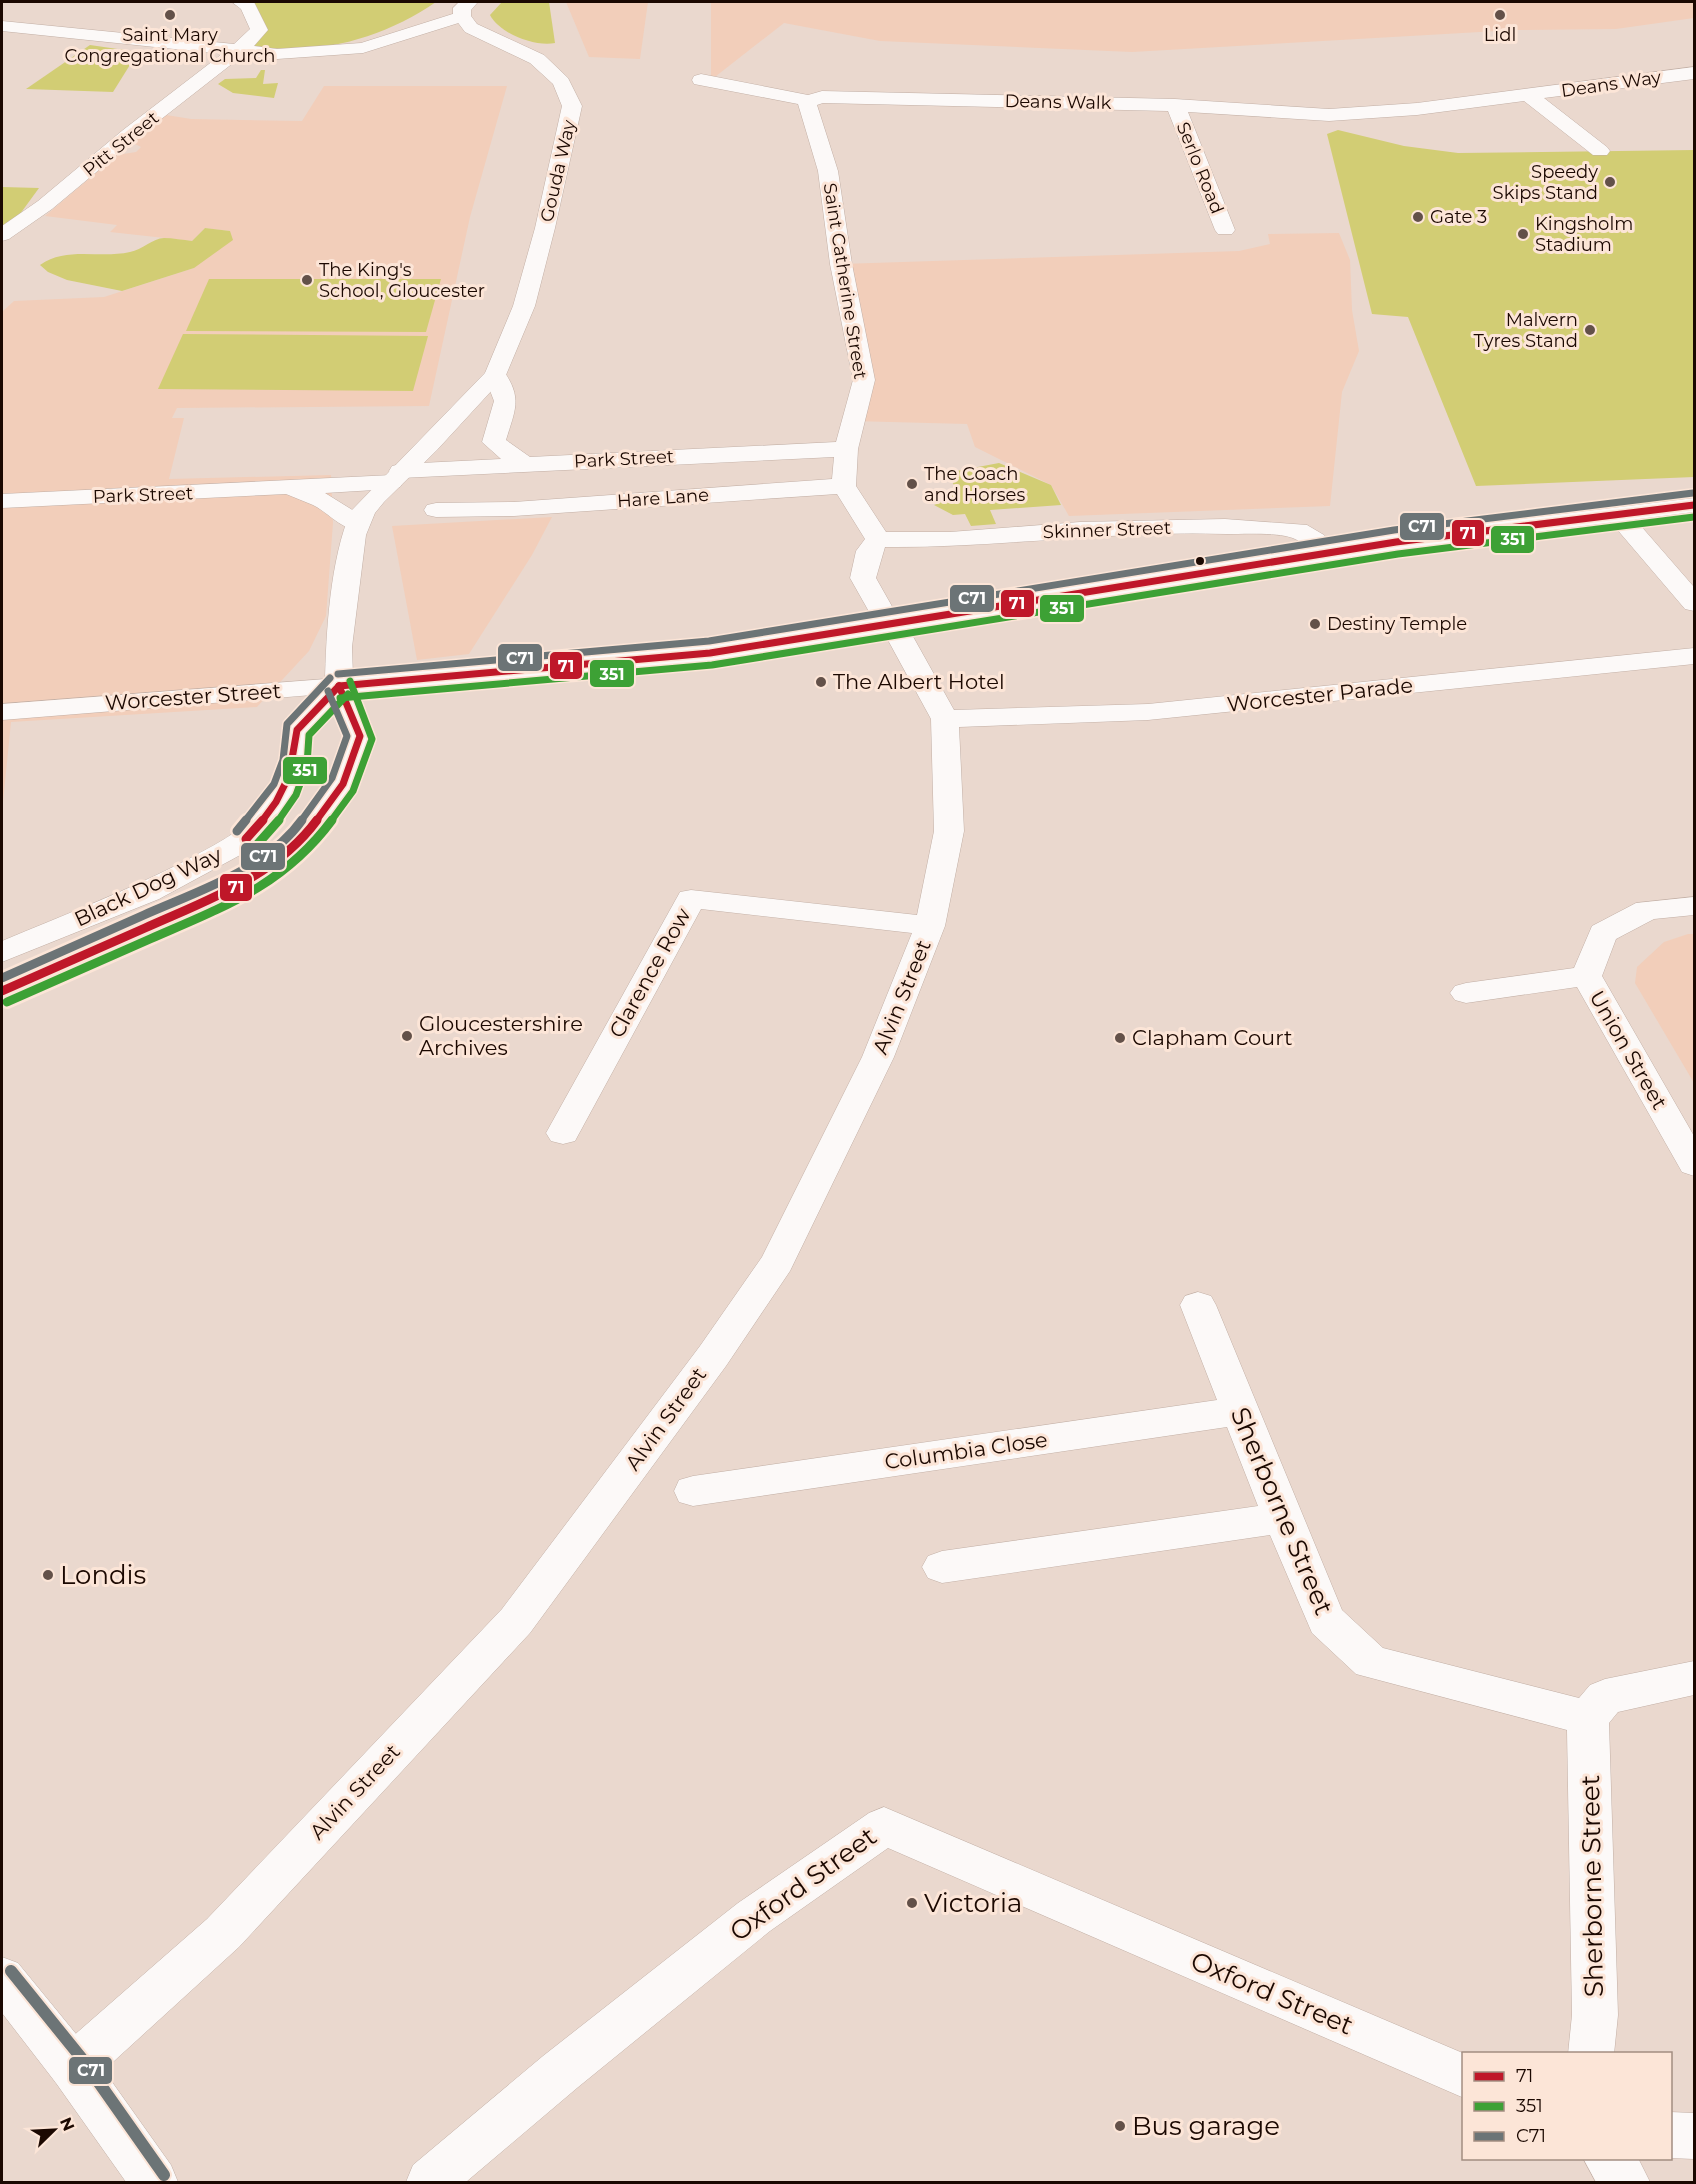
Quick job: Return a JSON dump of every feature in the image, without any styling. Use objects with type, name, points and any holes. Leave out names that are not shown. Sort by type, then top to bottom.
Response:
[{"type":"street","name":"Pitt Street","points":[[2,235],[45,205],[130,134],[239,51],[259,30],[248,6],[241,2]]},
{"type":"street","points":[[2,26],[278,54],[363,48],[466,9]]},
{"type":"street","name":"Gouda Way","points":[[339,687],[339,647],[353,535],[357,524],[363,511],[495,375],[524,306],[545,228],[572,105],[561,82],[537,59],[471,28],[466,9]]},
{"type":"street","name":"Deans Way","points":[[1417,109],[1695,73]]},
{"type":"street","name":"Deans Walk","points":[[701,80],[809,101],[822,97],[1175,105],[1329,115],[1417,109]]},
{"type":"street","name":"Deans Way","points":[[1528,95],[1600,151]]},
{"type":"street","name":"Saint Catherine Street","points":[[809,101],[806,107],[828,171],[841,264],[864,380],[846,449],[844,486]]},
{"type":"street","name":"Serlo Road","points":[[1175,105],[1226,230]]},
{"type":"street","points":[[495,375],[506,401],[494,442],[523,464]]},
{"type":"street","name":"Park Street","points":[[2,501],[285,488],[523,464],[846,449]]},
{"type":"street","points":[[844,486],[878,539],[870,551],[863,578],[891,624]]},
{"type":"street","name":"Hare Lane","points":[[436,510],[482,500],[844,486]]},
{"type":"street","name":"Park Street","points":[[285,488],[316,497],[357,524]]},
{"type":"street","name":"Worcester Street","points":[[2,712],[339,687],[648,660],[891,624],[1396,542],[1695,505]]},
{"type":"street","points":[[1618,515],[1695,603]]},
{"type":"street","name":"Skinner Street","points":[[878,539],[950,540],[1080,530],[1225,526],[1298,530],[1315,540],[1319,555]]},
{"type":"street","name":"Alvin Street","points":[[74,2067],[231,1924],[516,1621],[605,1504],[777,1262],[878,1058],[930,926],[949,831],[945,718],[891,624]]},
{"type":"street","name":"Worcester Parade","points":[[945,718],[1148,712],[1695,656]]},
{"type":"street","name":"Black Dog Way","points":[[2,952],[148,891],[209,862],[245,840],[273,812],[288,786],[298,756],[297,730],[339,687],[360,736],[343,784],[303,839],[274,864],[235,888],[2,991]]},
{"type":"street","name":"Clarence Row","points":[[563,1133],[691,899],[930,926]]},
{"type":"street","name":"Union Street","points":[[1695,906],[1647,910],[1603,933],[1586,976],[1695,1164]]},
{"type":"street","points":[[1466,993],[1586,976]]},
{"type":"street","name":"Sherborne Street","points":[[1198,1305],[1282,1518],[1326,1621],[1371,1662],[1588,1718],[1595,2015],[1592,2052]]},
{"type":"street","name":"Columbia Close","points":[[693,1491],[1239,1411]]},
{"type":"street","points":[[942,1567],[1282,1518]]},
{"type":"street","points":[[1588,1718],[1605,1697],[1695,1678]]},
{"type":"street","name":"Oxford Street","points":[[430,2182],[560,2072],[754,1917],[884,1826],[1462,2075]]},
{"type":"street","points":[[5,1991],[74,2067],[154,2182]]},
{"type":"street","points":[[1672,2135],[1695,2136]]},
{"type":"street","points":[[1609,2160],[1626,2182]]},
{"type":"shaded area","points":[[241,2],[436,2],[415,15],[370,36],[321,47],[296,49],[246,44],[259,30],[248,6]]},
{"type":"shaded area","points":[[502,2],[549,2],[555,43],[528,41],[502,28],[490,15]]},
{"type":"shaded area","points":[[566,2],[648,2],[640,59],[589,57]]},
{"type":"shaded area","points":[[711,2],[1694,2],[1694,18],[1616,29],[1515,30],[1132,52],[880,41],[784,23],[711,80]]},
{"type":"shaded area","points":[[90,45],[138,52],[113,92],[26,89]]},
{"type":"shaded area","points":[[261,70],[265,70],[263,84],[278,83],[274,98],[233,93],[218,84],[225,79],[256,78]]},
{"type":"shaded area","points":[[324,86],[507,86],[470,217],[429,406],[177,408],[172,418],[184,418],[169,479],[331,475],[333,523],[326,616],[309,651],[257,707],[11,722],[2,812],[2,312],[14,301],[104,297],[194,268],[230,231],[205,228],[192,241],[110,232],[117,225],[45,216],[117,155],[136,152],[141,147],[133,143],[166,115],[191,119],[302,121]]},
{"type":"shaded area","name":"Kingsholm Stadium","points":[[1338,130],[1404,146],[1458,153],[1694,150],[1694,477],[1476,486],[1408,317],[1372,314],[1327,134]]},
{"type":"shaded area","points":[[2,187],[39,188],[20,214],[2,226]]},
{"type":"shaded area","points":[[205,228],[230,231],[233,240],[194,268],[122,291],[67,280],[48,272],[40,265],[50,259],[72,254],[130,252],[160,239],[192,241]]},
{"type":"shaded area","points":[[1339,233],[1350,260],[1352,310],[1359,351],[1342,392],[1330,506],[1069,516],[1051,485],[975,447],[967,424],[852,421],[864,380],[841,264],[1239,251],[1270,244],[1268,234]]},
{"type":"shaded area","points":[[209,279],[441,279],[426,332],[186,331]]},
{"type":"shaded area","points":[[183,334],[428,336],[413,391],[158,389]]},
{"type":"shaded area","points":[[999,463],[1051,485],[1061,505],[990,510],[996,524],[971,526],[965,514],[953,515],[934,505],[947,500],[944,497],[960,494],[946,473]]},
{"type":"shaded area","points":[[552,517],[532,555],[469,654],[417,660],[392,526]]},
{"type":"shaded area","points":[[1694,934],[1694,1083],[1635,983],[1637,967],[1664,942]]},
{"type":"transit line","name":"C71","points":[[338,674],[709,641],[1394,530],[1693,493]]},
{"type":"transit line","name":"71","points":[[339,686],[710,653],[1396,542],[1694,505]]},
{"type":"transit line","name":"351","points":[[340,698],[712,665],[1398,554],[1694,517]]},
{"type":"transit line","name":"C71","points":[[237,831],[274,784],[283,760],[287,724],[330,678]]},
{"type":"transit line","name":"351","points":[[7,1002],[240,899],[281,874],[312,847],[353,791],[372,739],[371,731],[350,681]]},
{"type":"transit line","name":"71","points":[[246,839],[267,815],[284,789],[294,762],[297,730],[339,686]]},
{"type":"transit line","name":"71","points":[[2,991],[235,888],[274,864],[303,839],[343,784],[360,736],[339,686]]},
{"type":"transit line","name":"C71","points":[[2,978],[229,877],[267,854],[294,831],[332,778],[347,736],[328,691]]},
{"type":"transit line","name":"351","points":[[255,847],[278,822],[296,795],[307,765],[309,735],[348,694]]},
{"type":"transit line","name":"C71","points":[[11,1971],[83,2060],[164,2175]]},
{"type":"place","name":"Saint Mary Congregational Church","points":[[170,15]]},
{"type":"place","name":"Lidl","points":[[1500,15]]},
{"type":"place","name":"Speedy Skips Stand","points":[[1610,182]]},
{"type":"place","name":"Gate 3","points":[[1418,217]]},
{"type":"place","name":"Kingsholm Stadium","points":[[1523,234]]},
{"type":"place","name":"The King's School, Gloucester","points":[[307,280]]},
{"type":"place","name":"Malvern Tyres Stand","points":[[1590,330]]},
{"type":"place","name":"The Coach and Horses","points":[[912,484]]},
{"type":"place","name":"Destiny Temple","points":[[1315,624]]},
{"type":"place","name":"The Albert Hotel","points":[[821,682]]},
{"type":"place","name":"Gloucestershire Archives","points":[[407,1036]]},
{"type":"place","name":"Clapham Court","points":[[1120,1038]]},
{"type":"place","name":"Londis","points":[[48,1575]]},
{"type":"place","name":"Victoria","points":[[912,1903]]},
{"type":"place","name":"Bus garage","points":[[1120,2126]]}]
